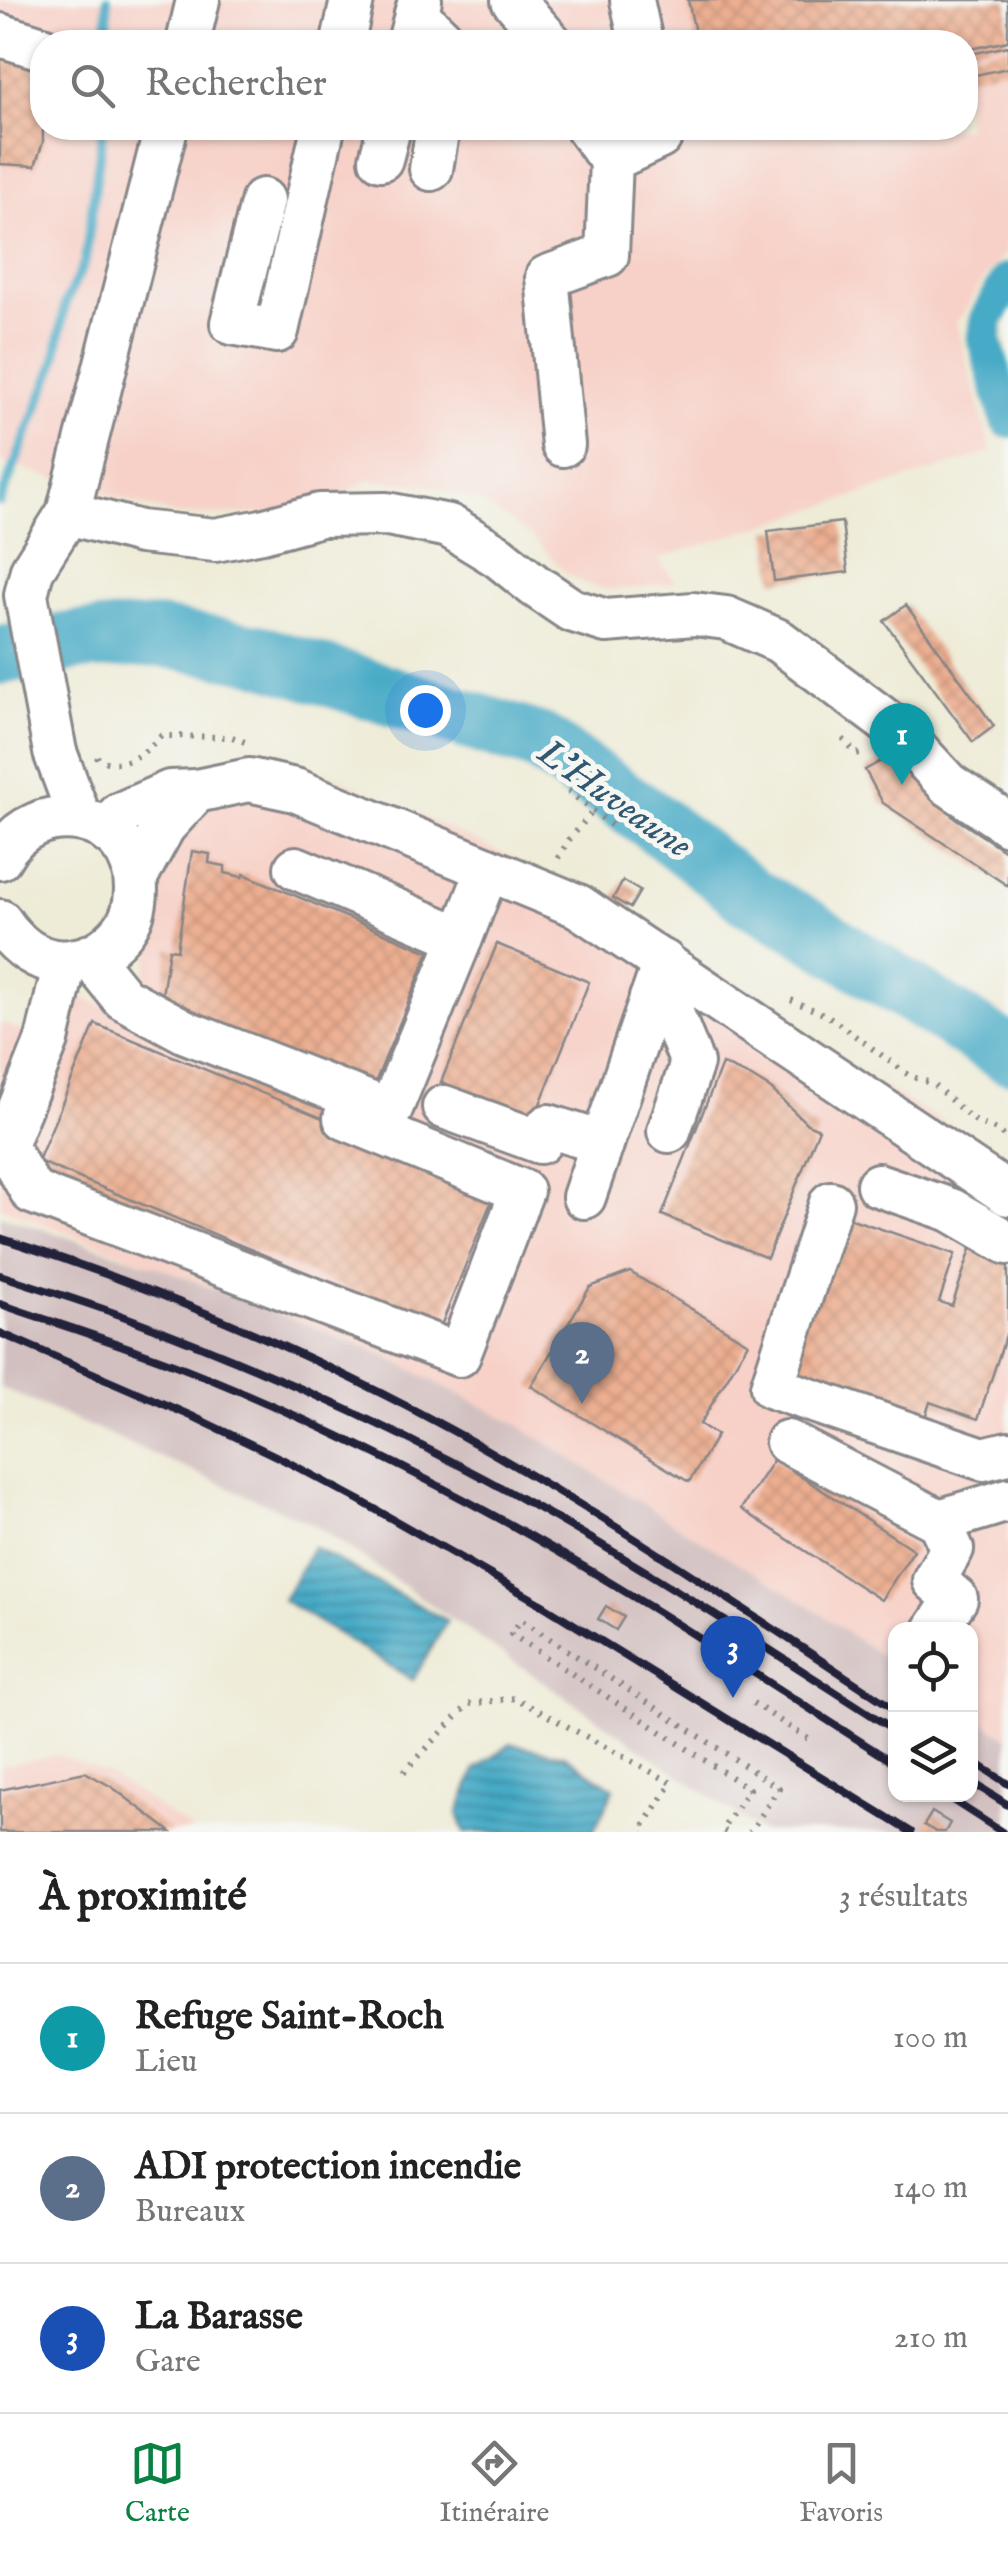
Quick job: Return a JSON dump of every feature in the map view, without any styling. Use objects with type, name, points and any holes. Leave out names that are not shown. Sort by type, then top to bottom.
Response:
[{"type":"street","points":[[191,30],[198,0]]},
{"type":"street","points":[[345,30],[352,0]]},
{"type":"street","points":[[513,0],[539,30]]},
{"type":"street","points":[[632,0],[638,30]]},
{"type":"street","points":[[0,35],[30,44]]},
{"type":"street","points":[[94,826],[56,752],[26,596],[32,570],[68,512],[163,140]]},
{"type":"street","points":[[262,200],[232,323],[277,331],[320,140]]},
{"type":"street","points":[[430,169],[436,140]]},
{"type":"street","points":[[564,445],[546,277],[607,256],[599,144],[634,140]]},
{"type":"street","points":[[68,512],[140,532],[215,540],[320,515],[387,514],[449,526],[498,556],[571,610],[606,621],[694,614],[726,618],[779,641],[900,731],[948,784],[1008,824]]},
{"type":"street","points":[[38,822],[56,752]]},
{"type":"street","points":[[94,826],[170,792],[249,780],[295,790],[578,906],[658,980],[1008,1194]]},
{"type":"street","points":[[136,877],[164,826],[196,790]]},
{"type":"street","points":[[0,858],[24,830],[58,818],[94,826],[122,845],[136,877],[136,902],[128,926],[112,945],[78,960],[45,959],[26,951],[0,922]]},
{"type":"street","points":[[296,868],[461,938]]},
{"type":"street","points":[[78,960],[123,998],[186,1032],[390,1110],[488,868]]},
{"type":"street","points":[[78,960],[6,1145],[32,1192],[459,1356],[522,1191],[346,1118]]},
{"type":"street","points":[[658,980],[692,1062],[669,1130]]},
{"type":"street","points":[[584,1197],[658,980]]},
{"type":"street","points":[[444,1107],[540,1142],[548,1126],[602,1143]]},
{"type":"street","points":[[878,1185],[951,1210],[1008,1243]]},
{"type":"street","points":[[831,1204],[772,1387],[982,1459],[1008,1453]]},
{"type":"street","points":[[787,1442],[940,1521],[952,1549],[934,1580],[956,1599],[941,1622]]},
{"type":"street","points":[[940,1521],[1008,1500]]},
{"type":"path","points":[[568,791],[616,829]]},
{"type":"path","points":[[553,866],[592,811]]},
{"type":"path","points":[[726,1832],[722,1830],[749,1789],[511,1634],[521,1620],[779,1788],[750,1832]]},
{"type":"path","points":[[404,1772],[468,1704],[515,1698],[672,1783],[643,1832]]},
{"type":"path","points":[[753,1703],[810,1740]]},
{"type":"shaded area","points":[[0,0],[1008,0],[1008,250],[956,322],[992,452],[658,559],[676,582],[626,589],[603,589],[584,583],[567,574],[531,536],[483,504],[429,485],[369,480],[329,503],[262,514],[175,515],[0,462]]},
{"type":"shaded area","points":[[233,757],[328,774],[602,899],[870,1080],[1008,1158],[1008,1738],[978,1719],[978,1622],[888,1622],[888,1661],[805,1603],[705,1543],[238,1297],[0,1207],[0,1023],[25,1032],[45,986],[125,1013],[146,969],[164,857]]},
{"type":"shaded area","points":[[0,1215],[161,1268],[381,1354],[515,1423],[805,1603],[888,1661],[888,1802],[978,1802],[978,1719],[1008,1738],[1008,1832],[762,1832],[315,1525],[0,1387]]},
{"type":"shaded area","points":[[57,1755],[107,1773],[195,1832],[0,1832],[0,1766]]},
{"type":"water","points":[[313,1547],[447,1621],[413,1680],[283,1600]]},
{"type":"water","points":[[511,1744],[564,1755],[614,1789],[593,1832],[465,1832],[458,1814],[475,1770]]},
{"type":"building","points":[[688,0],[1008,0],[1008,41],[978,47],[978,30],[694,30]]},
{"type":"building","points":[[1008,46],[1008,68],[978,74],[978,52]]},
{"type":"building","points":[[0,48],[30,58],[30,140],[43,142],[35,166],[0,164]]},
{"type":"building","points":[[842,522],[848,572],[774,581],[768,531]]},
{"type":"building","points":[[906,605],[994,726],[973,742],[884,621]]},
{"type":"building","points":[[901,750],[960,804],[952,816],[1008,853],[1008,886],[883,803],[865,770]]},
{"type":"building","points":[[192,851],[210,854],[209,863],[225,866],[225,873],[242,877],[244,874],[429,952],[372,1090],[160,1009],[169,949],[177,950]]},
{"type":"building","points":[[623,881],[640,891],[630,908],[613,898]]},
{"type":"building","points":[[497,944],[589,982],[534,1119],[441,1082]]},
{"type":"building","points":[[95,1024],[496,1190],[440,1328],[38,1161]]},
{"type":"building","points":[[722,1064],[771,1089],[807,1124],[819,1129],[767,1258],[662,1215]]},
{"type":"building","points":[[837,1214],[955,1254],[939,1302],[952,1306],[973,1243],[1008,1260],[1008,1329],[978,1419],[930,1402],[922,1427],[782,1379]]},
{"type":"building","points":[[630,1272],[748,1343],[700,1424],[717,1435],[689,1482],[531,1386],[590,1287]]},
{"type":"building","points":[[774,1459],[914,1550],[881,1600],[741,1509]]},
{"type":"building","points":[[606,1606],[624,1617],[616,1630],[598,1619]]},
{"type":"building","points":[[85,1772],[112,1787],[171,1832],[0,1832],[0,1790]]},
{"type":"building","points":[[932,1812],[950,1823],[945,1832],[924,1825]]},
{"type":"waterway","points":[[107,0],[108,30]]},
{"type":"waterway","points":[[0,502],[55,363],[65,304],[85,261],[101,140]]},
{"type":"waterway","points":[[1008,280],[987,318],[984,338],[1008,421]]},
{"type":"waterway","name":"L'Huveaune","points":[[0,655],[75,641],[159,637],[257,654],[539,742],[650,819],[751,897],[1008,1054]]},
{"type":"railway","points":[[0,1238],[136,1285],[269,1340],[463,1436],[619,1529],[888,1705]]},
{"type":"railway","points":[[0,1275],[217,1353],[416,1443],[624,1558],[888,1726]]},
{"type":"railway","points":[[0,1304],[201,1375],[428,1480],[602,1578],[888,1759]]},
{"type":"railway","points":[[0,1333],[196,1418],[359,1500],[536,1601],[911,1832]]},
{"type":"railway","points":[[978,1764],[1008,1784]]},
{"type":"railway","points":[[978,1786],[1008,1805]]},
{"type":"railway","points":[[955,1802],[1002,1832]]},
{"type":"place","name":"Refuge Saint-Roch","points":[[902,785]]},
{"type":"place","name":"ADI protection incendie","points":[[582,1404]]},
{"type":"place","name":"La Barasse","points":[[733,1698]]}]
